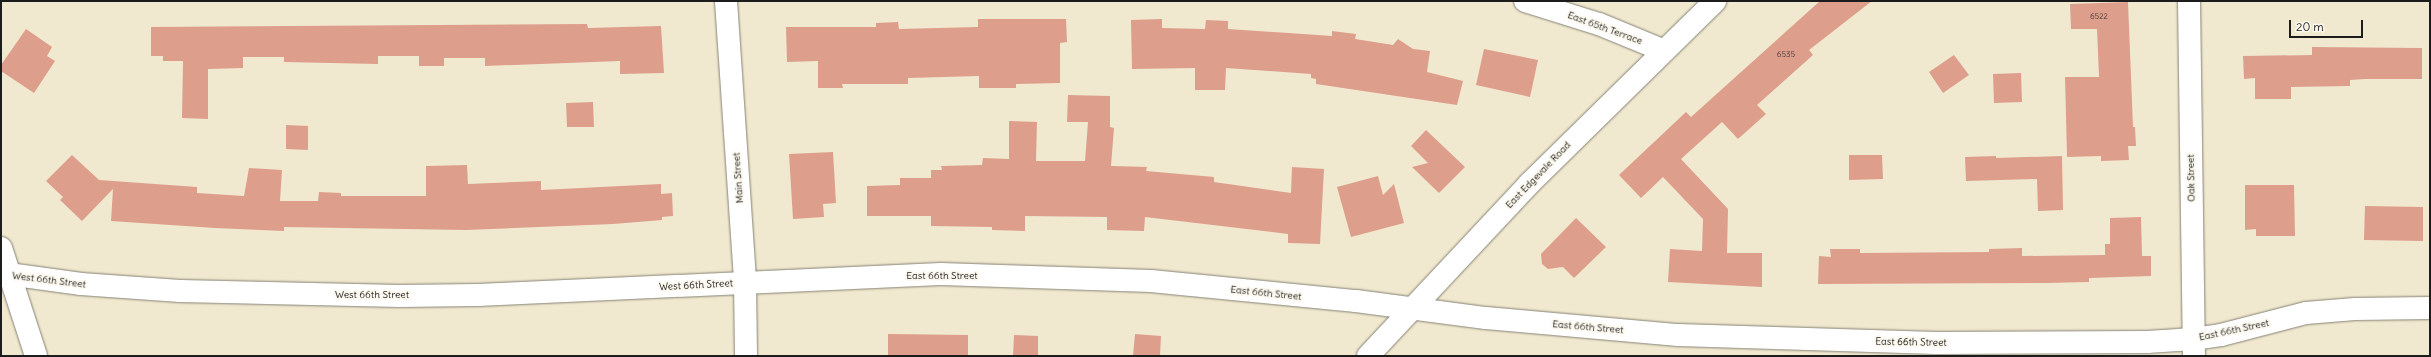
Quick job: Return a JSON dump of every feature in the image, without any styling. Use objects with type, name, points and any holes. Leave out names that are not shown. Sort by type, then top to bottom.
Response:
[{"type":"street","name":"Main Street","points":[[726,1],[745,282],[746,356]]},
{"type":"street","name":"East 65th Terrace","points":[[1525,1],[1599,24],[1662,50]]},
{"type":"street","name":"East Edgevale Road","points":[[1368,356],[1410,308],[1528,184],[1662,50],[1715,1]]},
{"type":"street","name":"Oak Street","points":[[2189,1],[2194,348]]},
{"type":"street","points":[[1,248],[6,274],[36,356]]},
{"type":"street","name":"West 66th Street","points":[[6,274],[81,284],[180,291],[360,295],[478,295],[745,282]]},
{"type":"street","name":"East 66th Street","points":[[745,282],[941,274],[1151,281],[1410,308],[1486,318],[1678,335],[1936,342],[2147,342],[2194,348],[2221,335],[2306,313],[2355,309],[2430,308]]},
{"type":"building","points":[[1820,1],[1872,1],[1809,50],[1813,55],[1757,105],[1766,114],[1738,139],[1722,122],[1681,159],[1728,209],[1727,253],[1762,253],[1762,287],[1668,282],[1670,249],[1702,251],[1703,219],[1663,177],[1641,198],[1619,175],[1686,112],[1691,117]]},
{"type":"building","points":[[2128,2],[2133,127],[2135,127],[2136,146],[2128,146],[2129,160],[2101,161],[2101,156],[2067,157],[2065,77],[2099,77],[2097,29],[2071,29],[2070,4]]},
{"type":"building","points":[[978,19],[1066,19],[1067,42],[1060,43],[1060,83],[1016,84],[1016,88],[979,88],[979,76],[908,78],[908,84],[842,84],[843,88],[818,88],[818,61],[787,62],[786,27],[876,27],[876,23],[898,22],[899,29],[978,27]]},
{"type":"building","points":[[1162,19],[1162,28],[1205,29],[1206,20],[1228,21],[1228,29],[1332,36],[1332,31],[1356,34],[1355,39],[1393,45],[1398,39],[1413,49],[1430,51],[1427,72],[1463,81],[1457,105],[1316,84],[1316,79],[1311,78],[1311,74],[1226,68],[1225,90],[1195,90],[1195,68],[1132,69],[1131,20]]},
{"type":"building","points":[[587,24],[588,28],[661,26],[664,73],[620,74],[620,61],[485,66],[485,58],[444,58],[444,66],[419,66],[419,56],[378,56],[378,64],[284,62],[284,57],[243,57],[243,68],[208,69],[208,119],[182,118],[183,61],[163,61],[163,56],[151,56],[151,27]]},
{"type":"building","points":[[26,29],[52,47],[47,56],[55,61],[34,93],[1,71],[1,65]]},
{"type":"building","points":[[2312,47],[2422,48],[2422,79],[2365,79],[2350,80],[2350,86],[2291,87],[2291,99],[2255,99],[2255,78],[2244,79],[2243,56],[2312,55]]},
{"type":"building","points":[[1484,49],[1538,60],[1530,97],[1476,85]]},
{"type":"building","points":[[1954,55],[1969,75],[1943,93],[1929,72]]},
{"type":"building","points":[[2021,73],[2022,102],[1994,103],[1993,74]]},
{"type":"building","points":[[1068,95],[1110,96],[1110,127],[1114,128],[1111,166],[1147,167],[1146,171],[1214,177],[1214,182],[1291,193],[1292,167],[1324,169],[1320,244],[1288,243],[1288,234],[1145,217],[1144,231],[1107,230],[1107,217],[1025,216],[1025,231],[992,230],[992,227],[931,226],[931,216],[867,216],[867,186],[900,185],[900,178],[931,178],[931,170],[942,170],[941,166],[982,165],[983,158],[1009,159],[1009,121],[1037,122],[1036,161],[1085,161],[1088,122],[1067,122]]},
{"type":"building","points":[[593,102],[594,127],[567,127],[566,103]]},
{"type":"building","points":[[286,125],[308,126],[308,150],[286,149]]},
{"type":"building","points":[[1426,130],[1465,167],[1439,193],[1412,167],[1428,163],[1411,146]]},
{"type":"building","points":[[833,152],[836,203],[823,204],[824,217],[793,219],[789,154]]},
{"type":"building","points":[[72,155],[99,180],[197,187],[197,193],[244,196],[249,168],[282,170],[280,201],[318,201],[319,192],[341,193],[341,196],[426,196],[426,166],[467,165],[468,184],[541,181],[541,190],[661,184],[661,194],[672,193],[673,216],[662,217],[662,220],[613,224],[466,230],[284,227],[284,231],[215,228],[111,221],[113,189],[82,221],[60,200],[63,197],[46,181]]},
{"type":"building","points":[[1849,155],[1882,155],[1883,179],[1849,180]]},
{"type":"building","points":[[1996,156],[1996,158],[2062,156],[2063,210],[2038,211],[2037,179],[1966,181],[1965,157]]},
{"type":"building","points":[[1378,176],[1383,195],[1394,184],[1404,223],[1351,237],[1337,187]]},
{"type":"building","points":[[2245,185],[2294,185],[2295,236],[2256,236],[2256,229],[2245,230]]},
{"type":"building","points":[[2365,206],[2423,207],[2423,241],[2364,240]]},
{"type":"building","points":[[2141,217],[2142,256],[2151,256],[2151,276],[2089,278],[2089,282],[1818,284],[1819,256],[1831,257],[1830,249],[1860,249],[1860,253],[1989,252],[1989,249],[2022,248],[2022,256],[2105,255],[2105,244],[2110,244],[2110,218]]},
{"type":"building","points":[[1576,218],[1606,247],[1574,278],[1563,267],[1548,269],[1542,264],[1541,254]]},
{"type":"building","points":[[888,334],[968,335],[968,356],[888,356]]},
{"type":"building","points":[[1135,334],[1161,336],[1160,356],[1133,356]]},
{"type":"building","points":[[1014,335],[1038,336],[1038,356],[1013,356]]}]
